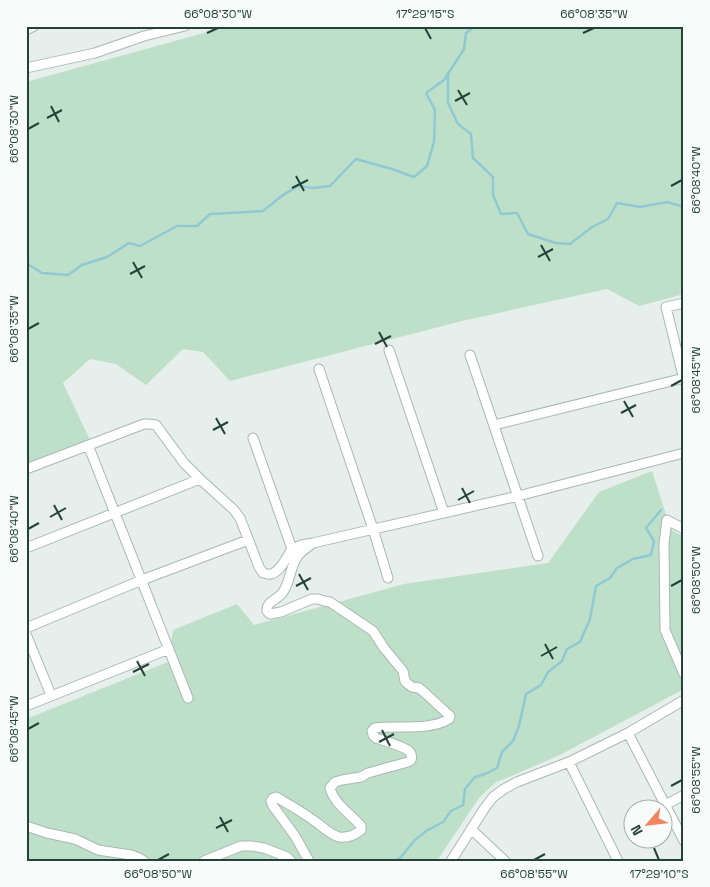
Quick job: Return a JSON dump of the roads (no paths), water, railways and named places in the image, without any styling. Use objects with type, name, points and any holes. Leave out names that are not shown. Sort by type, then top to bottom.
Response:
[{"type":"street","points":[[26,30],[34,26]]},
{"type":"street","points":[[26,68],[94,53],[144,36],[185,26]]},
{"type":"street","points":[[494,425],[684,379],[666,307],[684,303]]},
{"type":"street","points":[[389,350],[444,513]]},
{"type":"street","points":[[470,355],[538,556]]},
{"type":"street","points":[[319,369],[388,578]]},
{"type":"street","points":[[26,469],[144,424],[156,426],[184,463],[234,510],[240,518],[263,573],[270,575],[281,567],[292,548],[301,545],[518,496],[684,453]]},
{"type":"street","points":[[253,438],[292,548]]},
{"type":"street","points":[[88,445],[188,698]]},
{"type":"street","points":[[26,548],[200,479]]},
{"type":"street","points":[[684,529],[667,520],[664,543],[665,630],[684,674]]},
{"type":"street","points":[[26,628],[142,580],[248,540]]},
{"type":"street","points":[[309,861],[295,836],[273,806],[271,801],[273,798],[276,797],[338,836],[351,836],[361,830],[361,826],[336,800],[331,793],[331,785],[335,782],[361,777],[368,773],[408,762],[412,757],[410,752],[405,749],[376,738],[372,731],[375,728],[414,727],[439,723],[447,721],[450,716],[425,693],[408,684],[403,671],[373,631],[330,602],[312,599],[282,612],[270,614],[267,611],[266,607],[269,603],[280,596],[285,589],[296,558],[313,543]]},
{"type":"street","points":[[26,634],[51,695]]},
{"type":"street","points":[[26,706],[169,649]]},
{"type":"street","points":[[450,861],[489,803],[504,789],[569,762],[628,733],[684,700]]},
{"type":"street","points":[[628,733],[662,800]]},
{"type":"street","points":[[569,762],[618,861]]},
{"type":"street","points":[[672,801],[684,795]]},
{"type":"street","points":[[672,818],[684,841]]},
{"type":"street","points":[[26,826],[75,839],[98,850],[131,855],[144,861]]},
{"type":"street","points":[[471,829],[506,861]]},
{"type":"street","points":[[204,861],[241,846],[264,848],[291,861]]},
{"type":"waterway","points":[[26,263],[42,273],[68,275],[82,265],[107,257],[129,243],[140,246],[177,226],[197,226],[210,214],[263,211],[298,186],[313,188],[330,186],[356,159],[414,177],[427,166],[434,142],[435,110],[426,93],[444,80],[464,49],[466,33],[475,26]]},
{"type":"waterway","points":[[448,74],[448,103],[458,124],[471,134],[473,158],[493,177],[493,195],[501,214],[517,213],[528,234],[556,243],[570,244],[592,227],[608,219],[617,203],[640,207],[667,202],[684,207]]},
{"type":"waterway","points":[[394,861],[400,858],[415,840],[426,831],[443,822],[451,811],[463,805],[465,789],[475,777],[497,768],[502,752],[513,741],[519,726],[526,694],[541,685],[548,672],[562,661],[567,649],[580,642],[590,619],[596,586],[610,578],[617,568],[633,559],[651,555],[654,541],[646,528],[661,510]]}]
